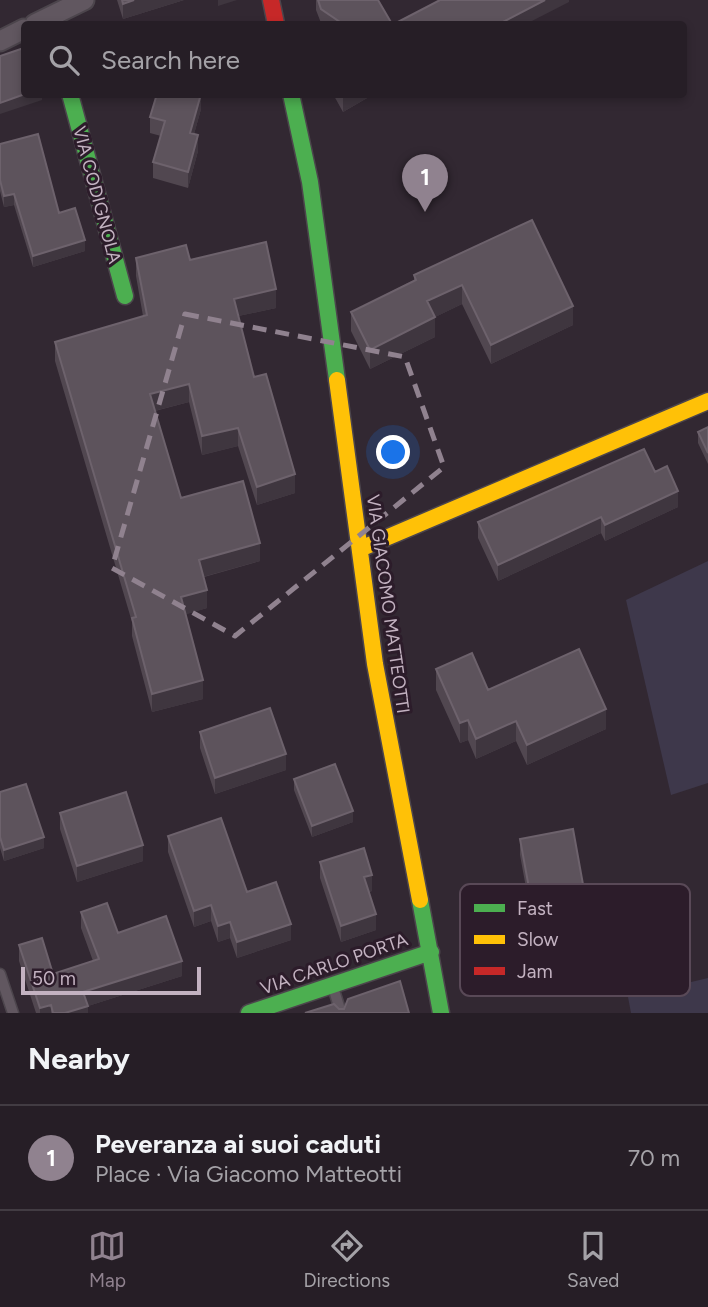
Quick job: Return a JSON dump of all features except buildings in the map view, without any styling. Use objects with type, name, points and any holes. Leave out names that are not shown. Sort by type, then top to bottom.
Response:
[{"type":"street","points":[[47,21],[84,0]]},
{"type":"street","points":[[271,0],[275,21]]},
{"type":"street","points":[[0,41],[21,30]]},
{"type":"street","name":"VIA CODIGNOLA","points":[[71,98],[125,296]]},
{"type":"street","name":"VIA GIACOMO MATTEOTTI","points":[[292,98],[310,182],[375,664],[441,1013]]},
{"type":"street","points":[[359,549],[708,401]]},
{"type":"street","name":"VIA CARLO PORTA","points":[[249,1013],[431,952]]},
{"type":"lane","points":[[0,974],[13,1013]]},
{"type":"lane","points":[[333,985],[341,1013]]},
{"type":"highlighted area","points":[[185,314],[405,357],[444,467],[235,636],[112,568]]},
{"type":"shaded area","points":[[708,561],[708,783],[671,795],[626,600]]},
{"type":"shaded area","points":[[708,978],[708,1013],[631,1013],[628,997],[690,996],[690,982]]},
{"type":"traffic: fast","points":[[71,98],[125,296]]},
{"type":"traffic: fast","points":[[292,98],[310,182],[337,380]]},
{"type":"traffic: fast","points":[[420,900],[441,1013]]},
{"type":"traffic: fast","points":[[249,1013],[431,952]]},
{"type":"traffic: slow","points":[[337,380],[375,664],[420,900]]},
{"type":"traffic: slow","points":[[360,549],[708,401]]},
{"type":"traffic: jam","points":[[271,0],[275,21]]},
{"type":"place","name":"Peveranza ai suoi caduti","points":[[425,212]]}]
